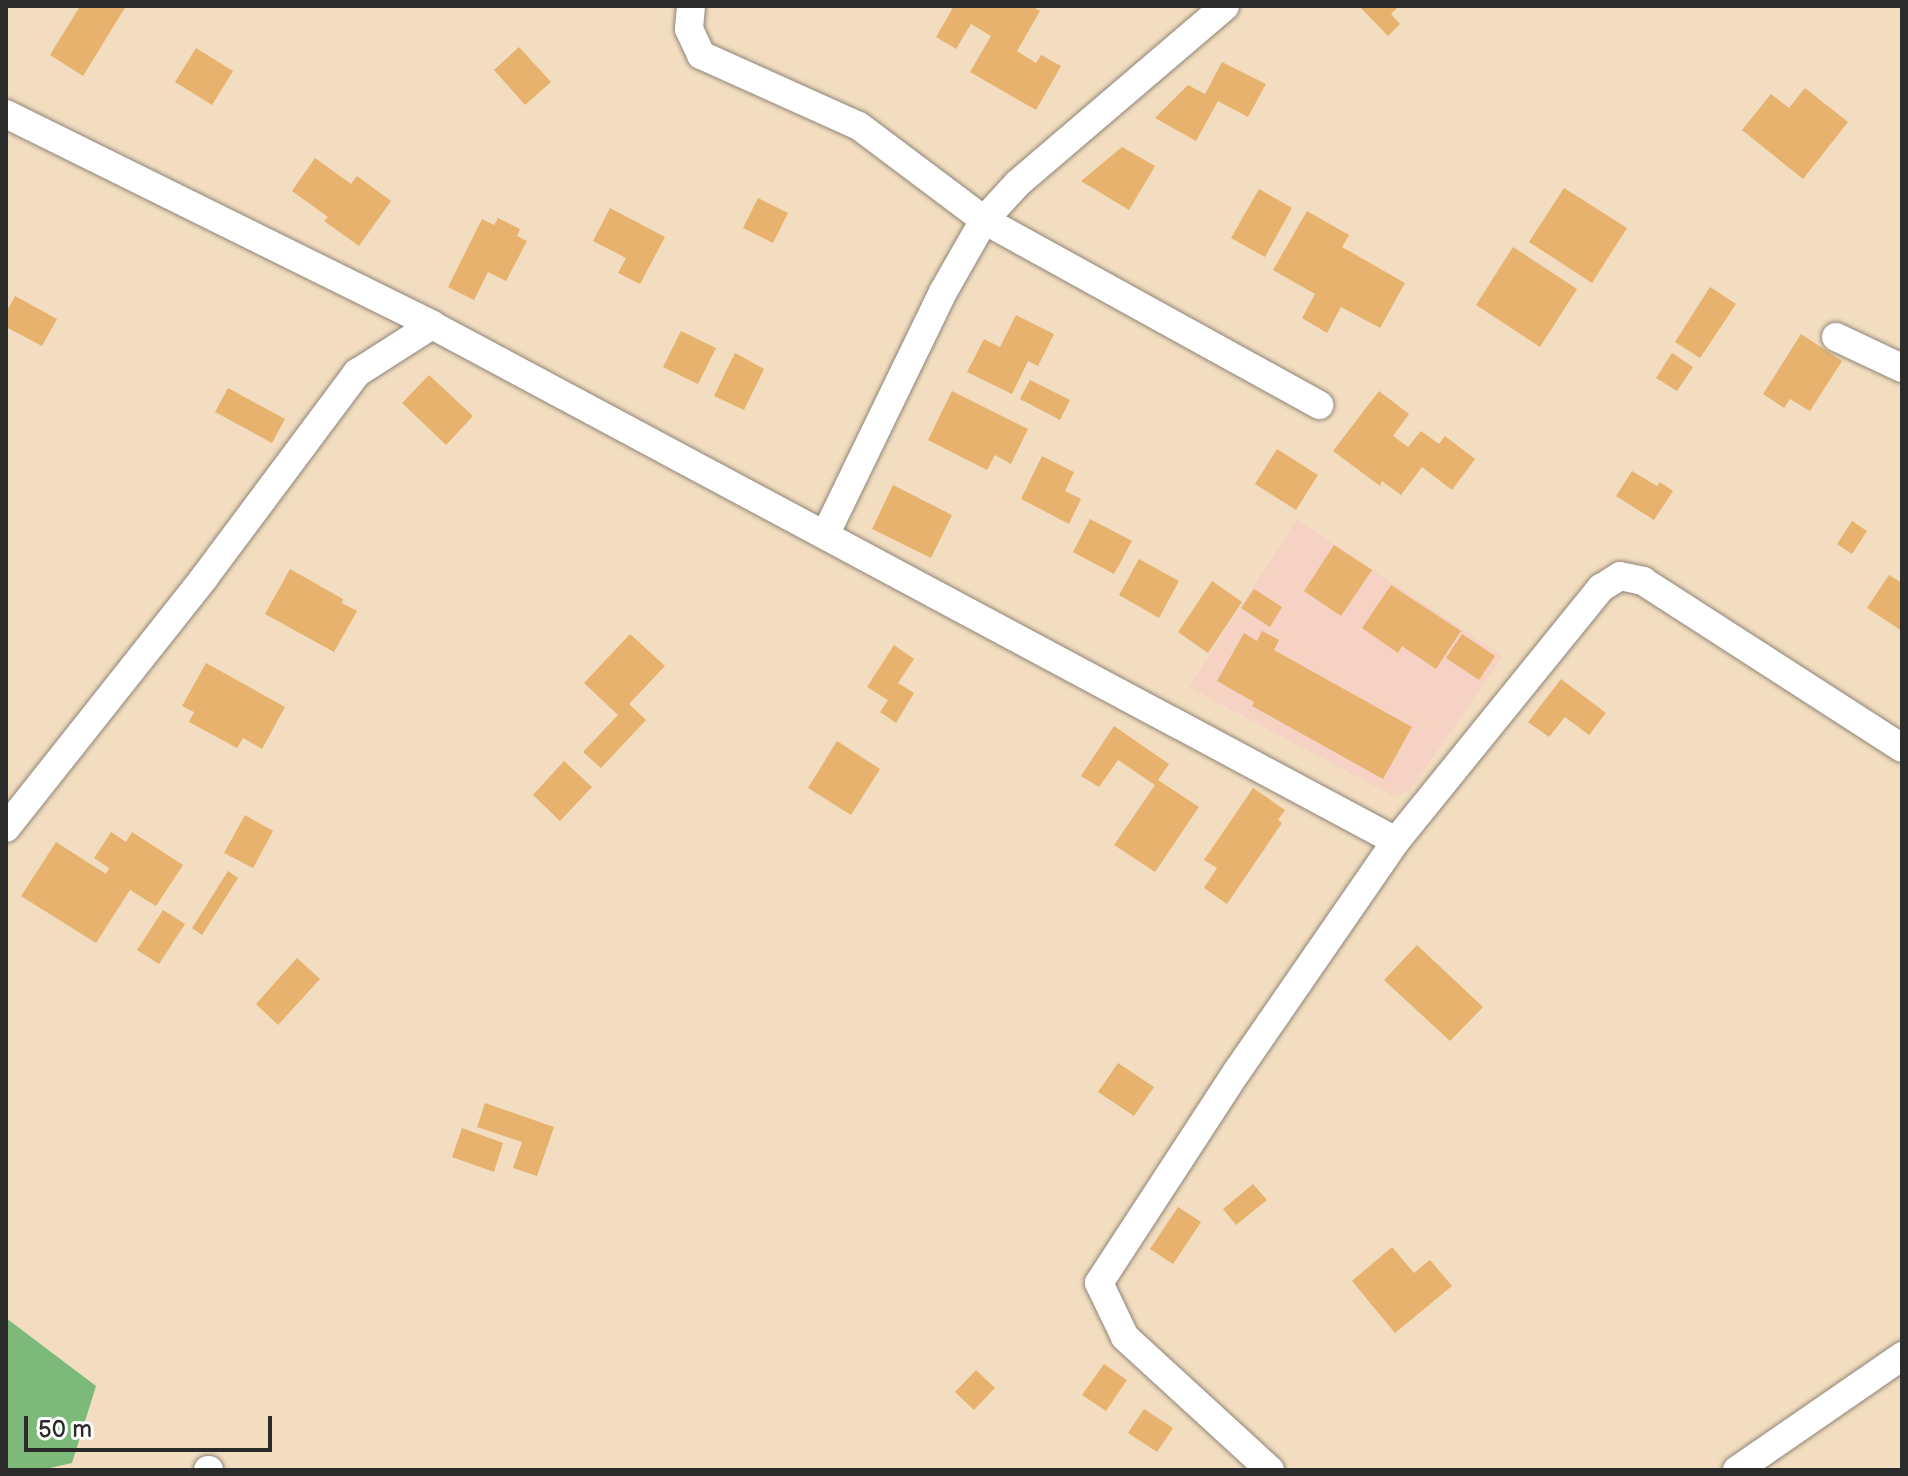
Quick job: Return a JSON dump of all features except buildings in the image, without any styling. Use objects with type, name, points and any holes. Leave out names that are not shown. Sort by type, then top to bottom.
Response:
[{"type":"street","points":[[691,6],[689,29],[701,55],[859,126],[984,220],[1319,405]]},
{"type":"street","points":[[826,533],[943,292],[984,220],[1018,183],[1225,6]]},
{"type":"street","points":[[6,114],[432,325],[826,533],[1396,841]]},
{"type":"street","points":[[6,828],[204,578],[357,373],[432,325]]},
{"type":"street","points":[[1836,337],[1902,368]]},
{"type":"street","points":[[1270,1470],[1125,1337],[1099,1283],[1238,1070],[1396,841],[1601,588],[1620,576],[1643,581],[1902,748]]},
{"type":"street","points":[[1737,1470],[1902,1356]]},
{"type":"shaded area","points":[[1297,519],[1503,656],[1411,789],[1393,796],[1189,687]]},
{"type":"green space","points":[[6,1318],[96,1386],[72,1463],[41,1470],[6,1470]]}]
